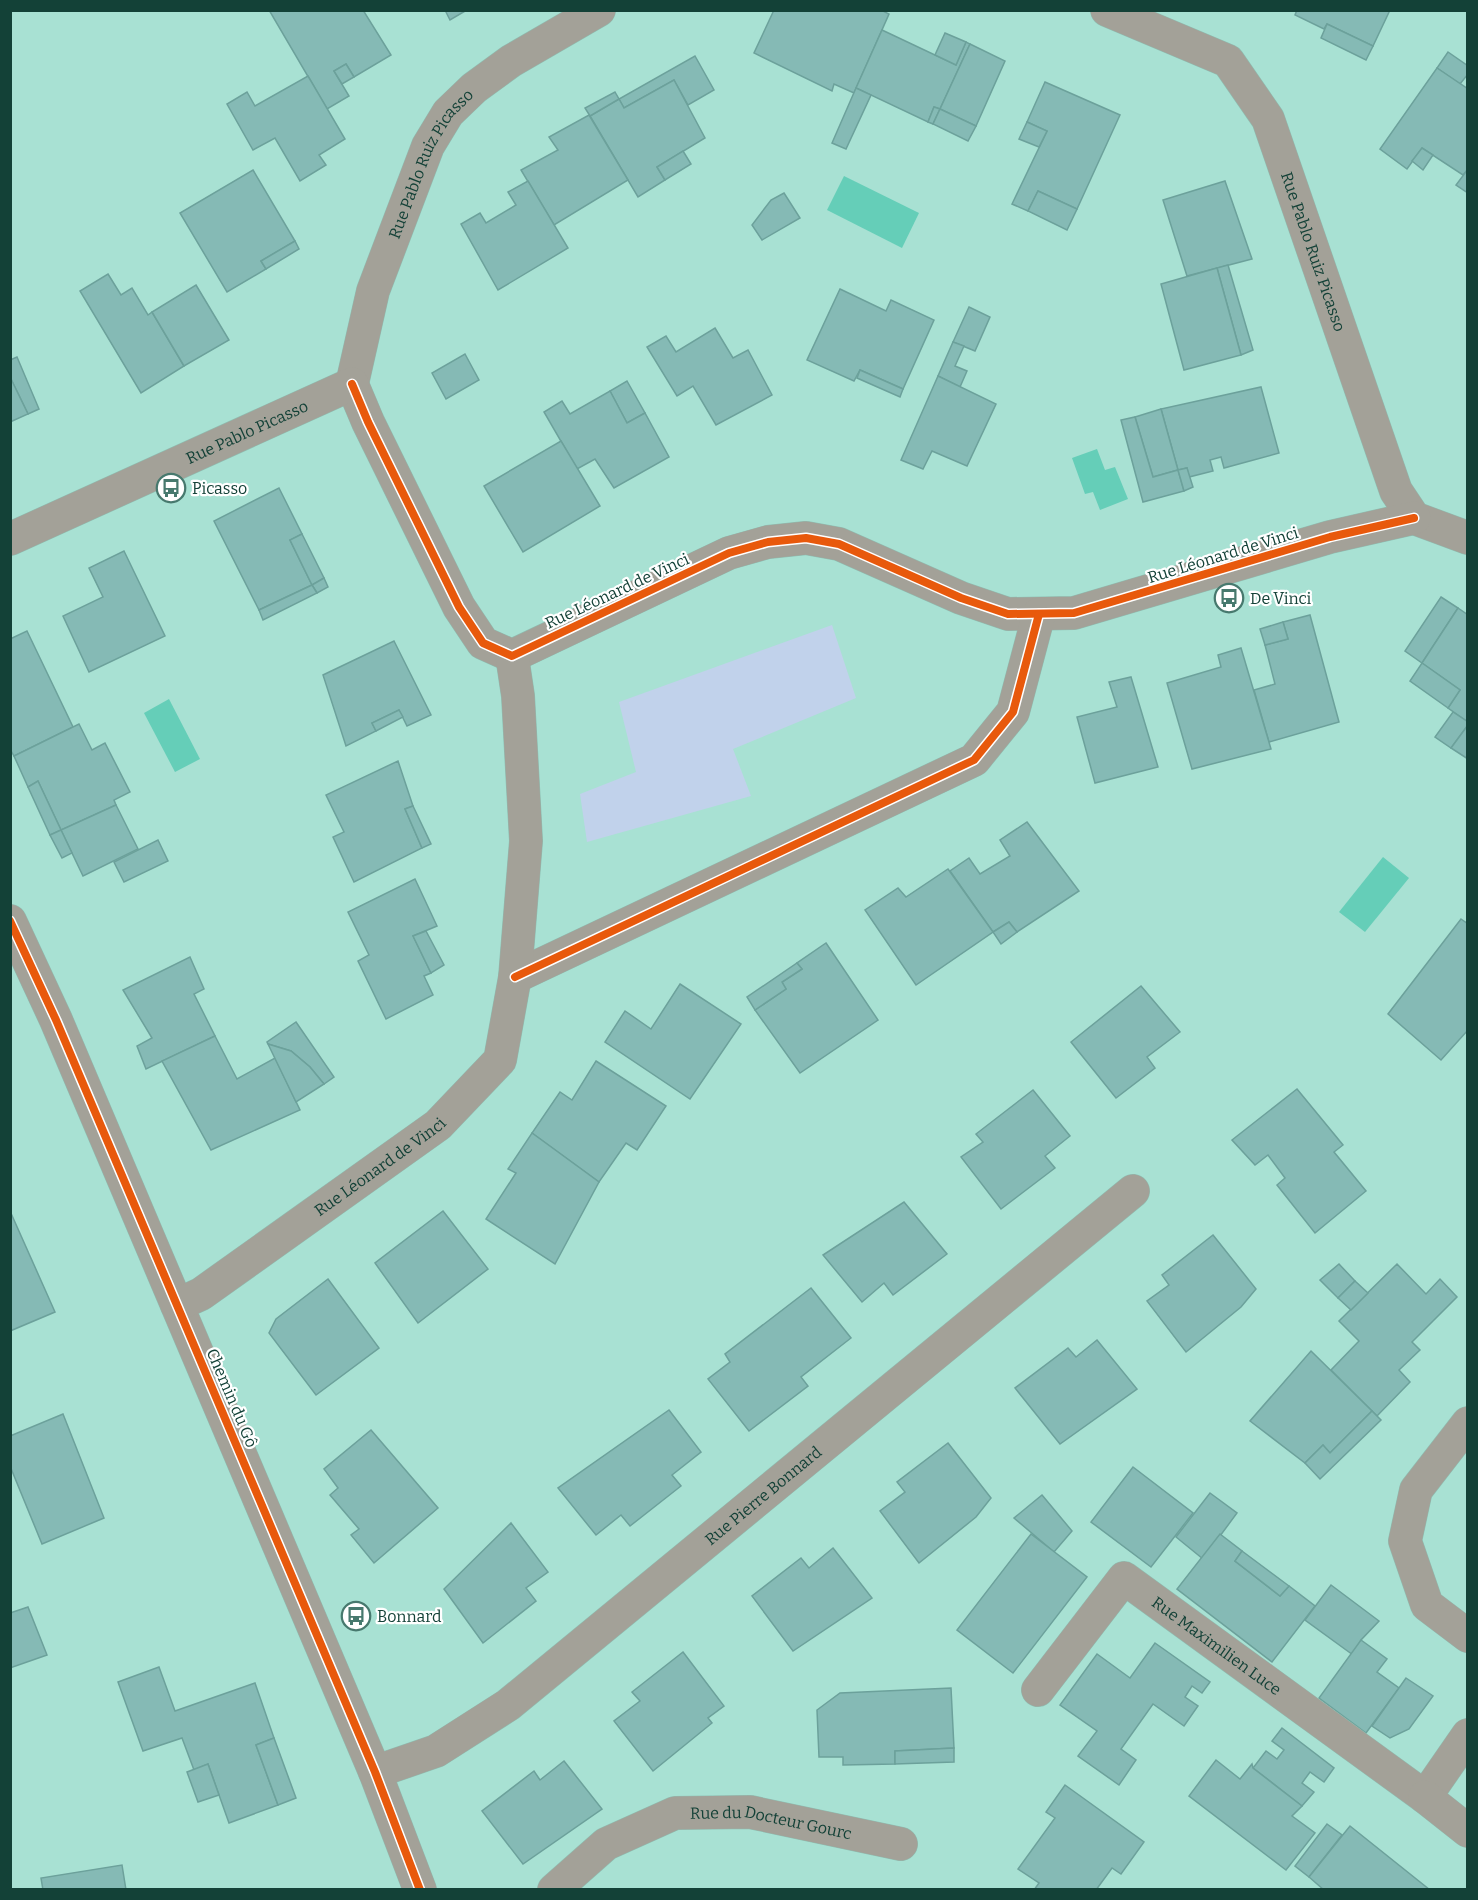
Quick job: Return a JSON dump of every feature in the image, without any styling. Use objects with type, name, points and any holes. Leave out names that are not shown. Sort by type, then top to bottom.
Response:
[{"type":"street","name":"Rue Pablo Ruiz Picasso","points":[[352,384],[374,291],[428,146],[448,113],[474,88],[511,61],[599,10]]},
{"type":"street","name":"Rue Pablo Ruiz Picasso","points":[[1107,10],[1228,61],[1268,118],[1396,491],[1414,518]]},
{"type":"street","name":"Rue Pablo Picasso","points":[[10,539],[352,384]]},
{"type":"street","points":[[352,384],[368,422],[459,607],[483,644],[512,656]]},
{"type":"street","points":[[1414,518],[1467,538]]},
{"type":"street","name":"Rue Léonard de Vinci","points":[[177,1305],[201,1294],[438,1125],[500,1060],[515,977],[526,841],[518,696],[512,656],[729,553],[768,542],[806,538],[839,544],[961,598],[1008,614],[1074,613],[1330,537],[1414,518]]},
{"type":"street","points":[[515,977],[974,760],[1013,712],[1039,614]]},
{"type":"street","name":"Chemin du Gô","points":[[10,921],[56,1020],[375,1772],[420,1890]]},
{"type":"street","name":"Rue Pierre Bonnard","points":[[375,1772],[435,1751],[508,1705],[1133,1191]]},
{"type":"street","points":[[1467,1423],[1416,1490],[1405,1541],[1427,1605],[1467,1636]]},
{"type":"street","name":"Rue Maximilien Luce","points":[[1038,1690],[1124,1578],[1425,1797],[1467,1831]]},
{"type":"street","points":[[1425,1797],[1467,1736]]},
{"type":"street","name":"Rue du Docteur Gourc","points":[[554,1890],[606,1844],[675,1813],[750,1812],[901,1844]]},
{"type":"shaded area","points":[[844,176],[919,213],[902,248],[827,210]]},
{"type":"shaded area","points":[[1097,449],[1105,470],[1115,467],[1128,499],[1100,510],[1093,492],[1085,494],[1072,458]]},
{"type":"shaded area","points":[[832,625],[856,698],[733,749],[751,796],[587,842],[580,794],[636,772],[619,702]]},
{"type":"shaded area","points":[[169,699],[200,759],[175,772],[144,713]]},
{"type":"shaded area","points":[[1383,857],[1409,878],[1365,932],[1339,912]]},
{"type":"building","points":[[269,10],[363,10],[391,55],[354,77],[346,64],[334,71],[349,96],[327,109]]},
{"type":"building","points":[[445,10],[467,10],[450,20]]},
{"type":"building","points":[[774,10],[881,10],[889,14],[854,93],[834,84],[832,91],[754,53]]},
{"type":"building","points":[[1297,10],[1390,10],[1373,46],[1327,24],[1324,29],[1295,15]]},
{"type":"building","points":[[1327,24],[1373,46],[1366,60],[1321,38]]},
{"type":"building","points":[[882,30],[956,65],[966,42],[970,44],[940,109],[934,107],[928,122],[856,88]]},
{"type":"building","points":[[945,33],[966,42],[956,65],[935,55]]},
{"type":"building","points":[[970,44],[1005,61],[976,126],[940,109]]},
{"type":"building","points":[[1448,52],[1468,66],[1468,74],[1460,84],[1437,68]]},
{"type":"building","points":[[695,56],[714,90],[688,105],[674,80],[624,108],[619,99]]},
{"type":"building","points":[[346,64],[354,77],[342,84],[334,71]]},
{"type":"building","points":[[1437,68],[1468,89],[1468,169],[1463,175],[1422,148],[1407,169],[1380,149]]},
{"type":"building","points":[[308,76],[345,139],[319,155],[326,165],[300,181],[275,138],[253,150],[227,104],[247,92],[255,106]]},
{"type":"building","points":[[674,80],[705,138],[657,167],[665,180],[638,197],[590,116],[619,99],[624,108]]},
{"type":"building","points":[[1045,82],[1120,115],[1077,209],[1038,191],[1028,211],[1012,204],[1047,131],[1027,122]]},
{"type":"building","points":[[856,88],[871,95],[846,149],[832,143]]},
{"type":"building","points":[[615,92],[619,99],[590,116],[585,108]]},
{"type":"building","points":[[934,107],[940,109],[933,124],[928,122]]},
{"type":"building","points":[[940,109],[976,126],[968,141],[933,124]]},
{"type":"building","points":[[589,115],[628,180],[554,225],[521,170],[558,150],[549,137]]},
{"type":"building","points":[[1027,122],[1047,131],[1039,147],[1019,139]]},
{"type":"building","points":[[1422,148],[1433,155],[1423,170],[1412,161]]},
{"type":"building","points":[[683,151],[691,164],[665,180],[657,167]]},
{"type":"building","points":[[1468,169],[1468,193],[1456,185]]},
{"type":"building","points":[[253,170],[295,241],[261,261],[266,269],[227,292],[180,213]]},
{"type":"building","points":[[528,181],[568,248],[498,290],[461,224],[480,213],[486,223],[516,205],[508,192]]},
{"type":"building","points":[[1225,181],[1252,259],[1187,276],[1163,200]]},
{"type":"building","points":[[1038,191],[1077,209],[1067,230],[1028,211]]},
{"type":"building","points":[[784,193],[800,218],[762,240],[752,225],[771,200]]},
{"type":"building","points":[[295,241],[299,249],[266,269],[261,261]]},
{"type":"building","points":[[1228,265],[1253,350],[1241,355],[1217,268]]},
{"type":"building","points":[[1217,268],[1241,355],[1184,370],[1161,284]]},
{"type":"building","points":[[108,274],[121,295],[132,288],[148,315],[152,312],[184,366],[141,393],[80,291]]},
{"type":"building","points":[[196,285],[229,340],[184,366],[152,312]]},
{"type":"building","points":[[840,289],[886,311],[891,300],[934,320],[903,389],[860,370],[854,381],[807,360]]},
{"type":"building","points":[[969,307],[990,317],[975,351],[953,342]]},
{"type":"building","points":[[715,328],[733,358],[748,350],[772,395],[716,425],[693,386],[677,396],[647,347],[666,336],[676,352]]},
{"type":"building","points":[[953,342],[964,346],[955,366],[967,371],[960,387],[938,376]]},
{"type":"building","points":[[465,354],[479,380],[446,399],[432,373]]},
{"type":"building","points":[[17,357],[39,409],[28,414],[10,377],[10,360]]},
{"type":"building","points":[[860,370],[903,389],[900,397],[857,378]]},
{"type":"building","points":[[938,376],[996,404],[967,466],[932,451],[923,469],[901,460]]},
{"type":"building","points":[[10,377],[28,414],[10,422]]},
{"type":"building","points":[[627,381],[645,413],[627,423],[610,391]]},
{"type":"building","points":[[1261,387],[1279,453],[1224,468],[1221,457],[1210,460],[1213,471],[1189,477],[1187,468],[1178,470],[1161,409]]},
{"type":"building","points":[[610,391],[627,423],[645,413],[669,457],[614,488],[595,459],[577,469],[544,412],[562,401],[570,414]]},
{"type":"building","points":[[1161,409],[1178,470],[1153,477],[1135,417]]},
{"type":"building","points":[[1135,417],[1153,477],[1178,470],[1184,491],[1143,502],[1121,420]]},
{"type":"building","points":[[561,441],[600,506],[523,552],[484,486]]},
{"type":"building","points":[[1187,468],[1193,487],[1184,491],[1178,470]]},
{"type":"building","points":[[279,488],[302,534],[290,540],[312,585],[259,610],[214,521]]},
{"type":"building","points":[[302,534],[324,578],[312,585],[290,540]]},
{"type":"building","points":[[124,551],[165,636],[89,672],[63,616],[103,597],[89,568]]},
{"type":"building","points":[[324,578],[328,587],[317,593],[312,585]]},
{"type":"building","points":[[312,585],[317,593],[263,620],[259,610]]},
{"type":"building","points":[[1441,597],[1458,608],[1422,663],[1405,651]]},
{"type":"building","points":[[1458,608],[1468,615],[1468,722],[1448,708],[1460,690],[1422,663]]},
{"type":"building","points":[[1310,615],[1339,722],[1269,742],[1254,690],[1275,684],[1265,645],[1288,639],[1283,622]]},
{"type":"building","points":[[1283,622],[1288,639],[1265,645],[1260,629]]},
{"type":"building","points":[[27,631],[73,727],[14,756],[10,749],[10,639]]},
{"type":"building","points":[[394,641],[431,715],[407,726],[399,710],[372,723],[376,731],[346,746],[323,675]]},
{"type":"building","points":[[1241,648],[1271,749],[1192,769],[1167,683],[1221,667],[1218,655]]},
{"type":"building","points":[[1422,663],[1460,690],[1448,708],[1410,681]]},
{"type":"building","points":[[1131,677],[1158,767],[1095,783],[1077,717],[1117,707],[1109,682]]},
{"type":"building","points":[[399,710],[403,717],[376,731],[372,723]]},
{"type":"building","points":[[1453,712],[1468,722],[1468,725],[1451,748],[1435,737]]},
{"type":"building","points":[[79,724],[92,750],[105,743],[130,792],[114,800],[116,805],[61,830],[38,781],[28,787],[14,756]]},
{"type":"building","points":[[1468,725],[1468,759],[1451,748]]},
{"type":"building","points":[[398,761],[413,806],[405,809],[422,848],[354,882],[333,837],[344,832],[326,795]]},
{"type":"building","points":[[38,781],[61,830],[50,835],[28,787]]},
{"type":"building","points":[[116,805],[138,849],[83,876],[61,830]]},
{"type":"building","points":[[413,806],[431,844],[422,848],[405,809]]},
{"type":"building","points":[[1027,822],[1079,891],[1017,932],[1009,922],[993,932],[950,871],[969,858],[980,874],[1010,856],[1000,840]]},
{"type":"building","points":[[61,830],[72,853],[62,858],[50,835]]},
{"type":"building","points":[[158,840],[168,861],[124,882],[114,862]]},
{"type":"building","points":[[948,869],[993,932],[916,985],[865,910],[898,888],[906,897]]},
{"type":"building","points":[[415,879],[437,926],[413,936],[431,973],[424,976],[433,995],[386,1019],[358,961],[369,955],[348,912]]},
{"type":"building","points":[[1461,919],[1468,924],[1468,1030],[1441,1060],[1388,1014]]},
{"type":"building","points":[[1009,922],[1017,932],[1001,944],[993,932]]},
{"type":"building","points":[[426,931],[444,965],[431,973],[413,936]]},
{"type":"building","points":[[826,943],[878,1020],[800,1073],[755,1010],[786,989],[782,982],[802,969],[797,963]]},
{"type":"building","points":[[190,957],[204,989],[194,994],[215,1036],[146,1069],[137,1046],[152,1038],[123,990]]},
{"type":"building","points":[[797,963],[802,969],[782,982],[786,989],[755,1010],[747,997]]},
{"type":"building","points":[[680,984],[741,1024],[690,1099],[605,1042],[625,1011],[651,1029]]},
{"type":"building","points":[[1141,986],[1180,1032],[1147,1057],[1155,1068],[1116,1098],[1071,1042]]},
{"type":"building","points":[[296,1022],[334,1077],[324,1084],[310,1067],[291,1051],[267,1042]]},
{"type":"building","points":[[215,1036],[237,1079],[275,1058],[300,1110],[211,1150],[162,1061]]},
{"type":"building","points":[[268,1044],[291,1051],[310,1067],[324,1084],[296,1102]]},
{"type":"building","points":[[596,1061],[666,1106],[637,1150],[626,1143],[599,1182],[532,1133],[560,1092],[572,1100]]},
{"type":"building","points":[[1297,1089],[1343,1145],[1334,1152],[1366,1191],[1315,1233],[1277,1185],[1285,1178],[1268,1155],[1255,1165],[1232,1140]]},
{"type":"building","points":[[1033,1090],[1070,1136],[1045,1156],[1055,1168],[1001,1209],[961,1157],[983,1142],[976,1134]]},
{"type":"building","points":[[532,1133],[599,1182],[555,1264],[486,1219],[516,1173],[508,1169]]},
{"type":"building","points":[[904,1202],[947,1254],[893,1295],[884,1283],[862,1302],[823,1255]]},
{"type":"building","points":[[10,1211],[55,1312],[10,1331]]},
{"type":"building","points":[[443,1211],[488,1269],[418,1323],[375,1263]]},
{"type":"building","points":[[1213,1235],[1256,1289],[1241,1307],[1186,1352],[1147,1301],[1169,1285],[1162,1275]]},
{"type":"building","points":[[1339,1264],[1355,1281],[1338,1298],[1320,1280]]},
{"type":"building","points":[[1397,1264],[1426,1294],[1440,1279],[1457,1297],[1412,1342],[1420,1350],[1399,1370],[1410,1382],[1377,1416],[1331,1370],[1359,1341],[1339,1321]]},
{"type":"building","points":[[328,1279],[379,1348],[316,1395],[269,1333],[276,1319]]},
{"type":"building","points":[[1355,1281],[1368,1293],[1351,1310],[1338,1298]]},
{"type":"building","points":[[811,1288],[851,1338],[801,1377],[808,1386],[749,1431],[708,1379],[730,1362],[725,1354]]},
{"type":"building","points":[[1097,1340],[1137,1389],[1060,1444],[1015,1388],[1068,1348],[1076,1357]]},
{"type":"building","points":[[1311,1351],[1372,1411],[1330,1453],[1323,1445],[1305,1463],[1250,1421]]},
{"type":"building","points":[[669,1410],[701,1452],[672,1475],[681,1486],[630,1526],[621,1515],[596,1535],[558,1488]]},
{"type":"building","points":[[1372,1411],[1381,1420],[1320,1479],[1305,1463],[1323,1445],[1330,1453]]},
{"type":"building","points":[[63,1414],[104,1518],[42,1544],[10,1466],[10,1436]]},
{"type":"building","points":[[371,1430],[438,1508],[374,1563],[351,1535],[359,1529],[330,1495],[338,1488],[324,1469]]},
{"type":"building","points":[[948,1443],[991,1498],[976,1517],[919,1563],[880,1511],[905,1492],[897,1482]]},
{"type":"building","points":[[1133,1467],[1193,1513],[1151,1567],[1091,1522]]},
{"type":"building","points":[[1210,1493],[1237,1513],[1203,1559],[1176,1537]]},
{"type":"building","points":[[1042,1495],[1072,1531],[1054,1552],[1014,1518]]},
{"type":"building","points":[[511,1523],[548,1572],[526,1588],[536,1601],[483,1643],[444,1589]]},
{"type":"building","points":[[1031,1534],[1087,1577],[1013,1673],[957,1630]]},
{"type":"building","points":[[1220,1534],[1242,1551],[1235,1561],[1280,1596],[1289,1586],[1315,1606],[1272,1662],[1177,1589]]},
{"type":"building","points":[[833,1548],[872,1598],[793,1651],[752,1596],[801,1558],[809,1568]]},
{"type":"building","points":[[1242,1551],[1289,1586],[1280,1596],[1235,1561]]},
{"type":"building","points":[[1331,1585],[1379,1621],[1361,1640],[1353,1655],[1305,1620]]},
{"type":"building","points":[[28,1607],[47,1655],[10,1668],[10,1613]]},
{"type":"building","points":[[1361,1640],[1387,1659],[1377,1672],[1399,1688],[1366,1733],[1319,1698]]},
{"type":"building","points":[[1155,1643],[1210,1682],[1202,1693],[1192,1686],[1185,1697],[1198,1706],[1184,1726],[1153,1704],[1121,1749],[1136,1760],[1119,1785],[1078,1756],[1097,1731],[1060,1705],[1097,1654],[1130,1678]]},
{"type":"building","points":[[683,1652],[724,1706],[708,1718],[712,1723],[653,1771],[614,1721],[640,1701],[632,1692]]},
{"type":"building","points":[[159,1667],[175,1711],[255,1683],[274,1738],[256,1745],[278,1805],[229,1823],[208,1764],[194,1770],[182,1738],[143,1751],[118,1682]]},
{"type":"building","points":[[1406,1678],[1433,1696],[1409,1729],[1390,1738],[1372,1726]]},
{"type":"building","points":[[951,1688],[954,1748],[895,1751],[895,1764],[843,1765],[843,1757],[819,1757],[817,1710],[840,1693]]},
{"type":"building","points":[[1282,1728],[1334,1768],[1324,1782],[1310,1772],[1302,1783],[1314,1792],[1302,1806],[1253,1768],[1266,1751],[1277,1759],[1284,1750],[1272,1741]]},
{"type":"building","points":[[274,1738],[296,1798],[278,1805],[256,1745]]},
{"type":"building","points":[[954,1748],[954,1762],[895,1764],[895,1751]]},
{"type":"building","points":[[1216,1760],[1240,1779],[1252,1764],[1253,1768],[1302,1806],[1292,1816],[1315,1833],[1286,1870],[1189,1796]]},
{"type":"building","points":[[564,1761],[602,1809],[523,1864],[482,1811],[534,1771],[540,1780]]},
{"type":"building","points":[[208,1764],[219,1795],[198,1802],[187,1772]]},
{"type":"building","points":[[1065,1785],[1144,1842],[1121,1874],[1112,1868],[1096,1890],[1034,1890],[1039,1883],[1018,1869],[1055,1818],[1046,1812]]},
{"type":"building","points":[[1327,1824],[1342,1835],[1309,1877],[1295,1866]]},
{"type":"building","points":[[1350,1826],[1430,1890],[1324,1890],[1309,1877]]},
{"type":"building","points":[[122,1865],[126,1890],[43,1890],[41,1878]]},
{"type":"cycle path","points":[[352,384],[368,422],[459,607],[483,643],[512,656],[729,553],[768,542],[806,538],[839,544],[961,598],[1008,614],[1074,613],[1330,537],[1414,518]]},
{"type":"cycle path","points":[[515,977],[974,760],[1013,712],[1039,614]]},
{"type":"cycle path","points":[[10,921],[56,1020],[375,1772],[420,1890]]},
{"type":"place","name":"Picasso","points":[[171,488]]},
{"type":"place","name":"De Vinci","points":[[1229,598]]},
{"type":"place","name":"Bonnard","points":[[356,1616]]}]
